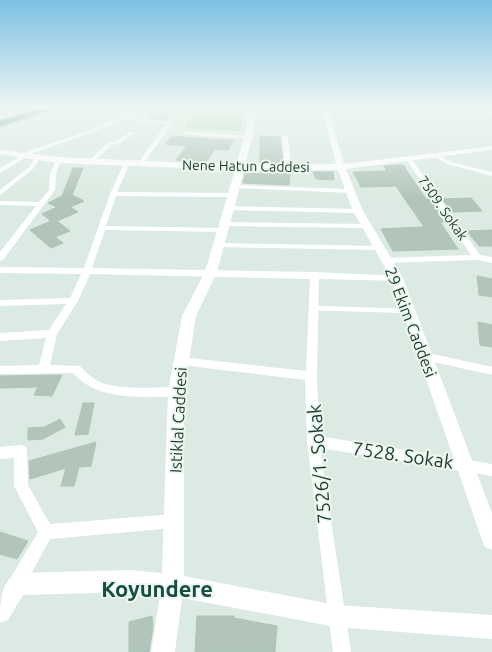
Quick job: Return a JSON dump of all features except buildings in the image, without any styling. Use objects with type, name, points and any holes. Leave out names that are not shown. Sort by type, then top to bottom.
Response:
[{"type":"street","points":[[0,171],[22,156],[70,138]]},
{"type":"street","points":[[90,162],[110,144],[124,138]]},
{"type":"street","points":[[141,163],[159,138]]},
{"type":"street","name":"Istiklal Caddesi","points":[[163,652],[173,585],[176,392],[181,361],[189,316],[211,272],[249,138]]},
{"type":"street","points":[[285,138],[288,168]]},
{"type":"street","name":"29 Ekim Caddesi","points":[[333,138],[340,167],[358,211],[397,278],[492,540]]},
{"type":"street","name":"Nene Hatun Caddesi","points":[[0,152],[37,159],[90,162],[288,168],[340,167],[409,160],[492,148]]},
{"type":"street","points":[[437,156],[449,163],[492,174]]},
{"type":"street","points":[[0,193],[32,168],[37,159]]},
{"type":"street","points":[[1,253],[52,190],[53,174],[58,160]]},
{"type":"street","name":"7509. Sokak","points":[[409,160],[478,257]]},
{"type":"street","points":[[44,368],[52,334],[73,301],[87,270],[113,194],[127,163]]},
{"type":"street","points":[[228,215],[350,191]]},
{"type":"street","points":[[113,194],[228,215],[381,248]]},
{"type":"street","points":[[0,203],[41,204]]},
{"type":"street","points":[[102,228],[228,215],[358,211]]},
{"type":"street","points":[[228,215],[366,226]]},
{"type":"street","points":[[387,261],[478,257],[492,260]]},
{"type":"street","points":[[0,270],[211,272],[397,278]]},
{"type":"street","name":"7526/1. Sokak","points":[[315,275],[311,376],[313,441],[342,652]]},
{"type":"street","points":[[0,303],[73,301]]},
{"type":"street","points":[[0,337],[52,334]]},
{"type":"street","points":[[424,356],[492,371]]},
{"type":"street","points":[[181,361],[311,376]]},
{"type":"street","points":[[0,370],[76,369],[86,380],[96,386],[109,390],[176,392]]},
{"type":"street","name":"7528. Sokak","points":[[313,441],[358,450],[465,464],[492,470]]},
{"type":"street","points":[[0,454],[22,451],[21,486],[46,532]]},
{"type":"street","points":[[46,532],[174,521]]},
{"type":"street","points":[[0,612],[46,532]]},
{"type":"street","points":[[17,584],[129,582],[173,585],[336,616],[492,627]]},
{"type":"lane","points":[[314,308],[408,311]]},
{"type":"district","name":"Koyundere","points":[[157,589]]}]
